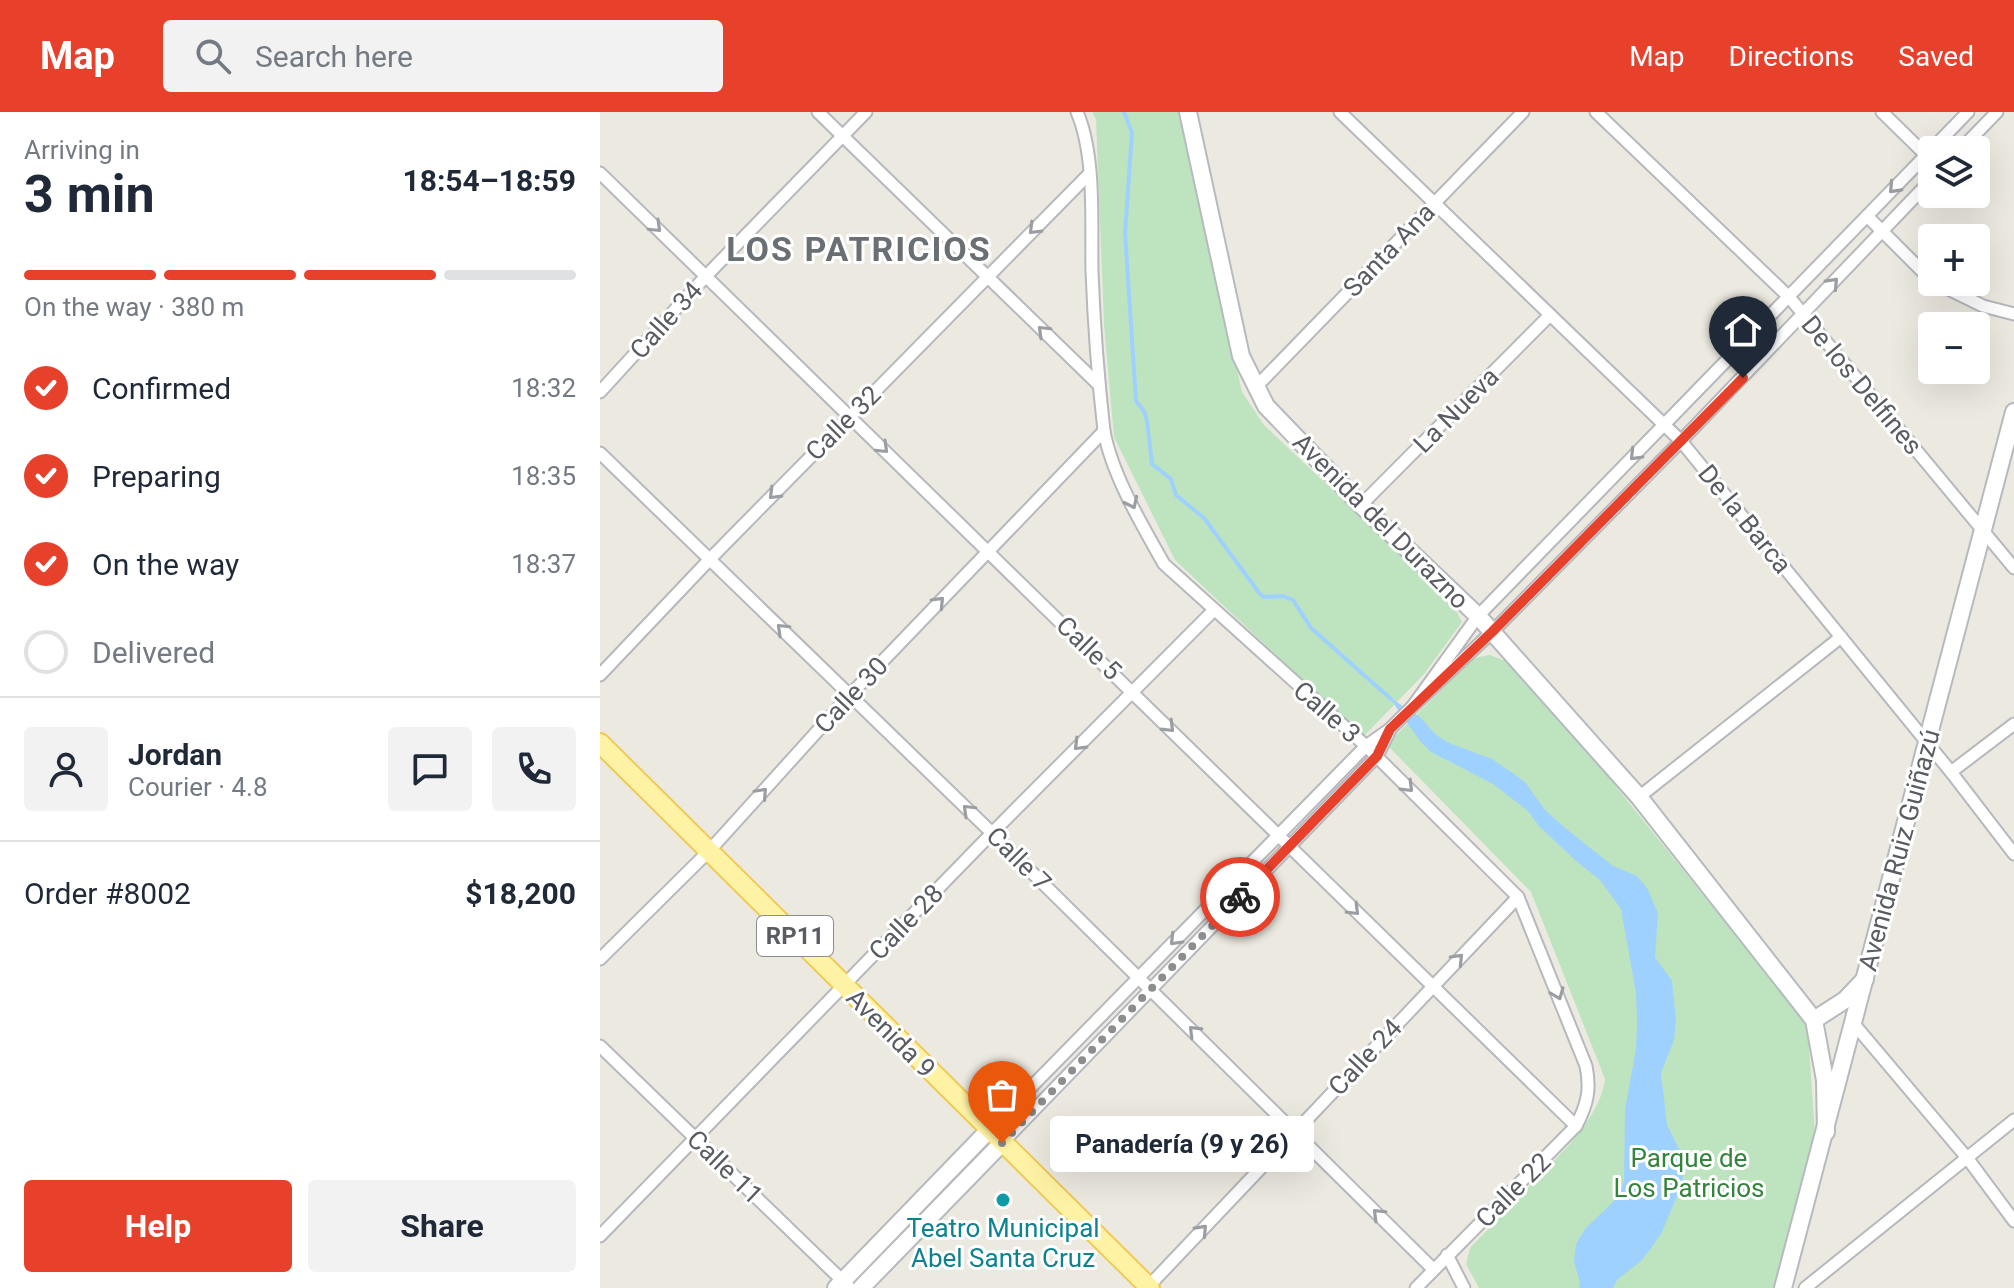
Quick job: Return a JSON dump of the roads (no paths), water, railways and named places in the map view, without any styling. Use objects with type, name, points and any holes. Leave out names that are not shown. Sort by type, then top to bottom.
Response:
[{"type":"main road","name":"Avenida del Durazno","points":[[1188,112],[1241,356],[1266,406],[1361,505],[1478,616],[1639,797],[1814,1020]]},
{"type":"main road","name":"Avenida Ruiz Guiñazú","points":[[1783,1288],[2014,412]]},
{"type":"main road","name":"Avenida 9","points":[[600,743],[1149,1287]]},
{"type":"main road","points":[[1826,1132],[1825,1080],[1814,1020],[1845,1000],[1866,977]]},
{"type":"main road","points":[[843,1286],[996,1136]]},
{"type":"main road","points":[[861,1288],[996,1136]]},
{"type":"street","points":[[818,112],[1099,385]]},
{"type":"street","name":"Calle 34","points":[[600,392],[706,276],[866,112]]},
{"type":"street","name":"Calle 3","points":[[1077,112],[1082,122],[1089,169],[1099,385],[1108,452],[1164,564],[1377,756],[1518,897],[1579,1048],[1589,1081]]},
{"type":"street","name":"De la Barca","points":[[1340,112],[1681,441],[1951,772],[2014,854]]},
{"type":"street","name":"Santa Ana","points":[[1255,388],[1523,112]]},
{"type":"street","name":"De los Delfines","points":[[1596,112],[1789,297],[2014,568]]},
{"type":"street","points":[[1882,112],[1918,147]]},
{"type":"street","points":[[1948,136],[1968,112]]},
{"type":"street","points":[[1974,136],[1997,112]]},
{"type":"street","points":[[1413,706],[1478,616],[1867,216],[1918,168]]},
{"type":"street","name":"Calle 32","points":[[600,675],[988,277],[1089,169]]},
{"type":"street","name":"Calle 5","points":[[600,173],[1576,1126]]},
{"type":"street","points":[[996,1136],[1139,977],[1366,746],[1390,729],[1492,632],[1681,441],[1918,194]]},
{"type":"street","points":[[1867,216],[1918,266]]},
{"type":"street","points":[[1963,296],[1983,306],[2014,314]]},
{"type":"street","name":"La Nueva","points":[[1361,505],[1550,315]]},
{"type":"street","name":"Calle 30","points":[[600,959],[710,850],[850,695],[1104,431]]},
{"type":"street","name":"Calle 7","points":[[600,453],[992,833],[1433,1269]]},
{"type":"street","name":"Calle 28","points":[[600,1236],[1213,611]]},
{"type":"street","points":[[1639,797],[1841,637]]},
{"type":"street","points":[[1951,772],[2014,724]]},
{"type":"street","points":[[996,1136],[1151,989],[1377,756],[1390,729]]},
{"type":"street","name":"Calle 24","points":[[1149,1287],[1518,897]]},
{"type":"street","points":[[1854,1024],[1968,1159],[2014,1221]]},
{"type":"street","name":"Calle 11","points":[[600,1046],[843,1286]]},
{"type":"street","name":"Calle 22","points":[[1416,1288],[1576,1126],[1586,1107],[1589,1081]]},
{"type":"street","points":[[1805,1288],[2014,1120]]},
{"type":"street","points":[[1447,1255],[1464,1288]]},
{"type":"water","points":[[1389,697],[1420,717],[1436,735],[1492,759],[1525,782],[1545,810],[1564,827],[1613,866],[1637,876],[1647,888],[1658,913],[1655,957],[1672,981],[1676,1020],[1674,1040],[1661,1073],[1667,1125],[1682,1155],[1683,1182],[1661,1234],[1641,1261],[1617,1280],[1613,1288],[1579,1288],[1574,1262],[1576,1244],[1585,1229],[1619,1196],[1624,1181],[1625,1109],[1636,1049],[1637,1021],[1636,993],[1621,909],[1600,880],[1539,826],[1528,811],[1493,784],[1431,752]]},
{"type":"waterway","points":[[1124,112],[1132,133],[1125,233],[1136,401],[1147,421],[1152,464],[1171,479],[1176,495],[1204,518],[1260,594],[1293,600],[1311,628],[1391,699]]},
{"type":"place","name":"Panadería (9 y 26)","points":[[1002,1143]]},
{"type":"place","name":"Teatro Municipal Abel Santa Cruz","points":[[1003,1200]]},
{"type":"district","name":"LOS PATRICIOS","points":[[859,249]]},
{"type":"park label","name":"Parque de Los Patricios","points":[[1689,1173]]}]
